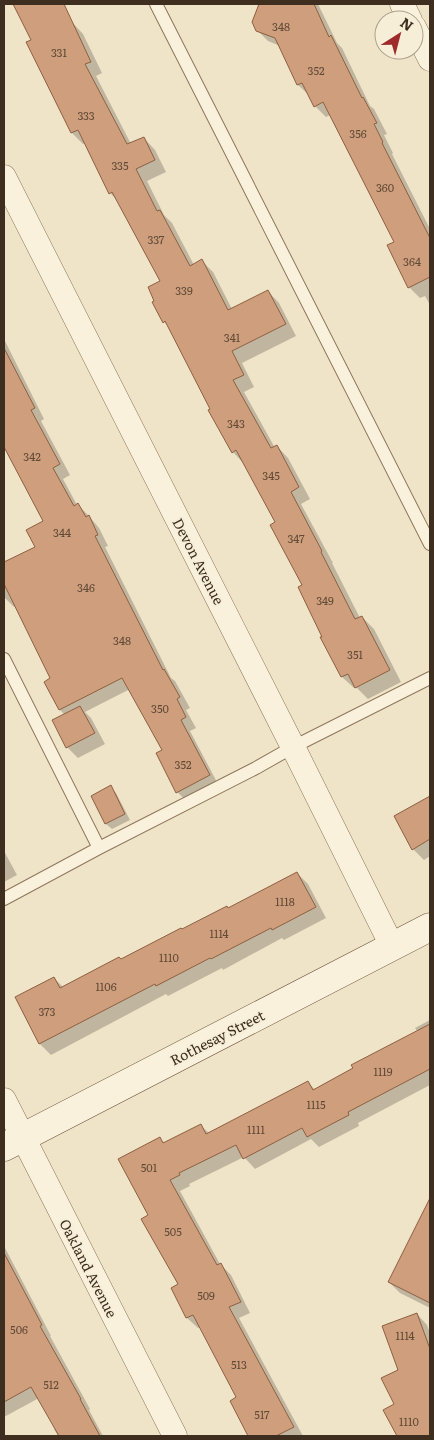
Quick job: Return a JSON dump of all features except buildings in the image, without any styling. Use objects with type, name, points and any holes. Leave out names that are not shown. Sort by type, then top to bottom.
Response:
[{"type":"street","points":[[424,47],[430,59]]},
{"type":"street","name":"Devon Avenue","points":[[4,177],[392,946]]},
{"type":"street","name":"Rothesay Street","points":[[13,1143],[430,928]]},
{"type":"street","name":"Oakland Avenue","points":[[4,1100],[13,1143],[175,1436]]},
{"type":"lane","points":[[156,4],[430,544]]},
{"type":"lane","points":[[4,659],[99,848]]},
{"type":"lane","points":[[4,899],[293,747],[430,678]]}]
